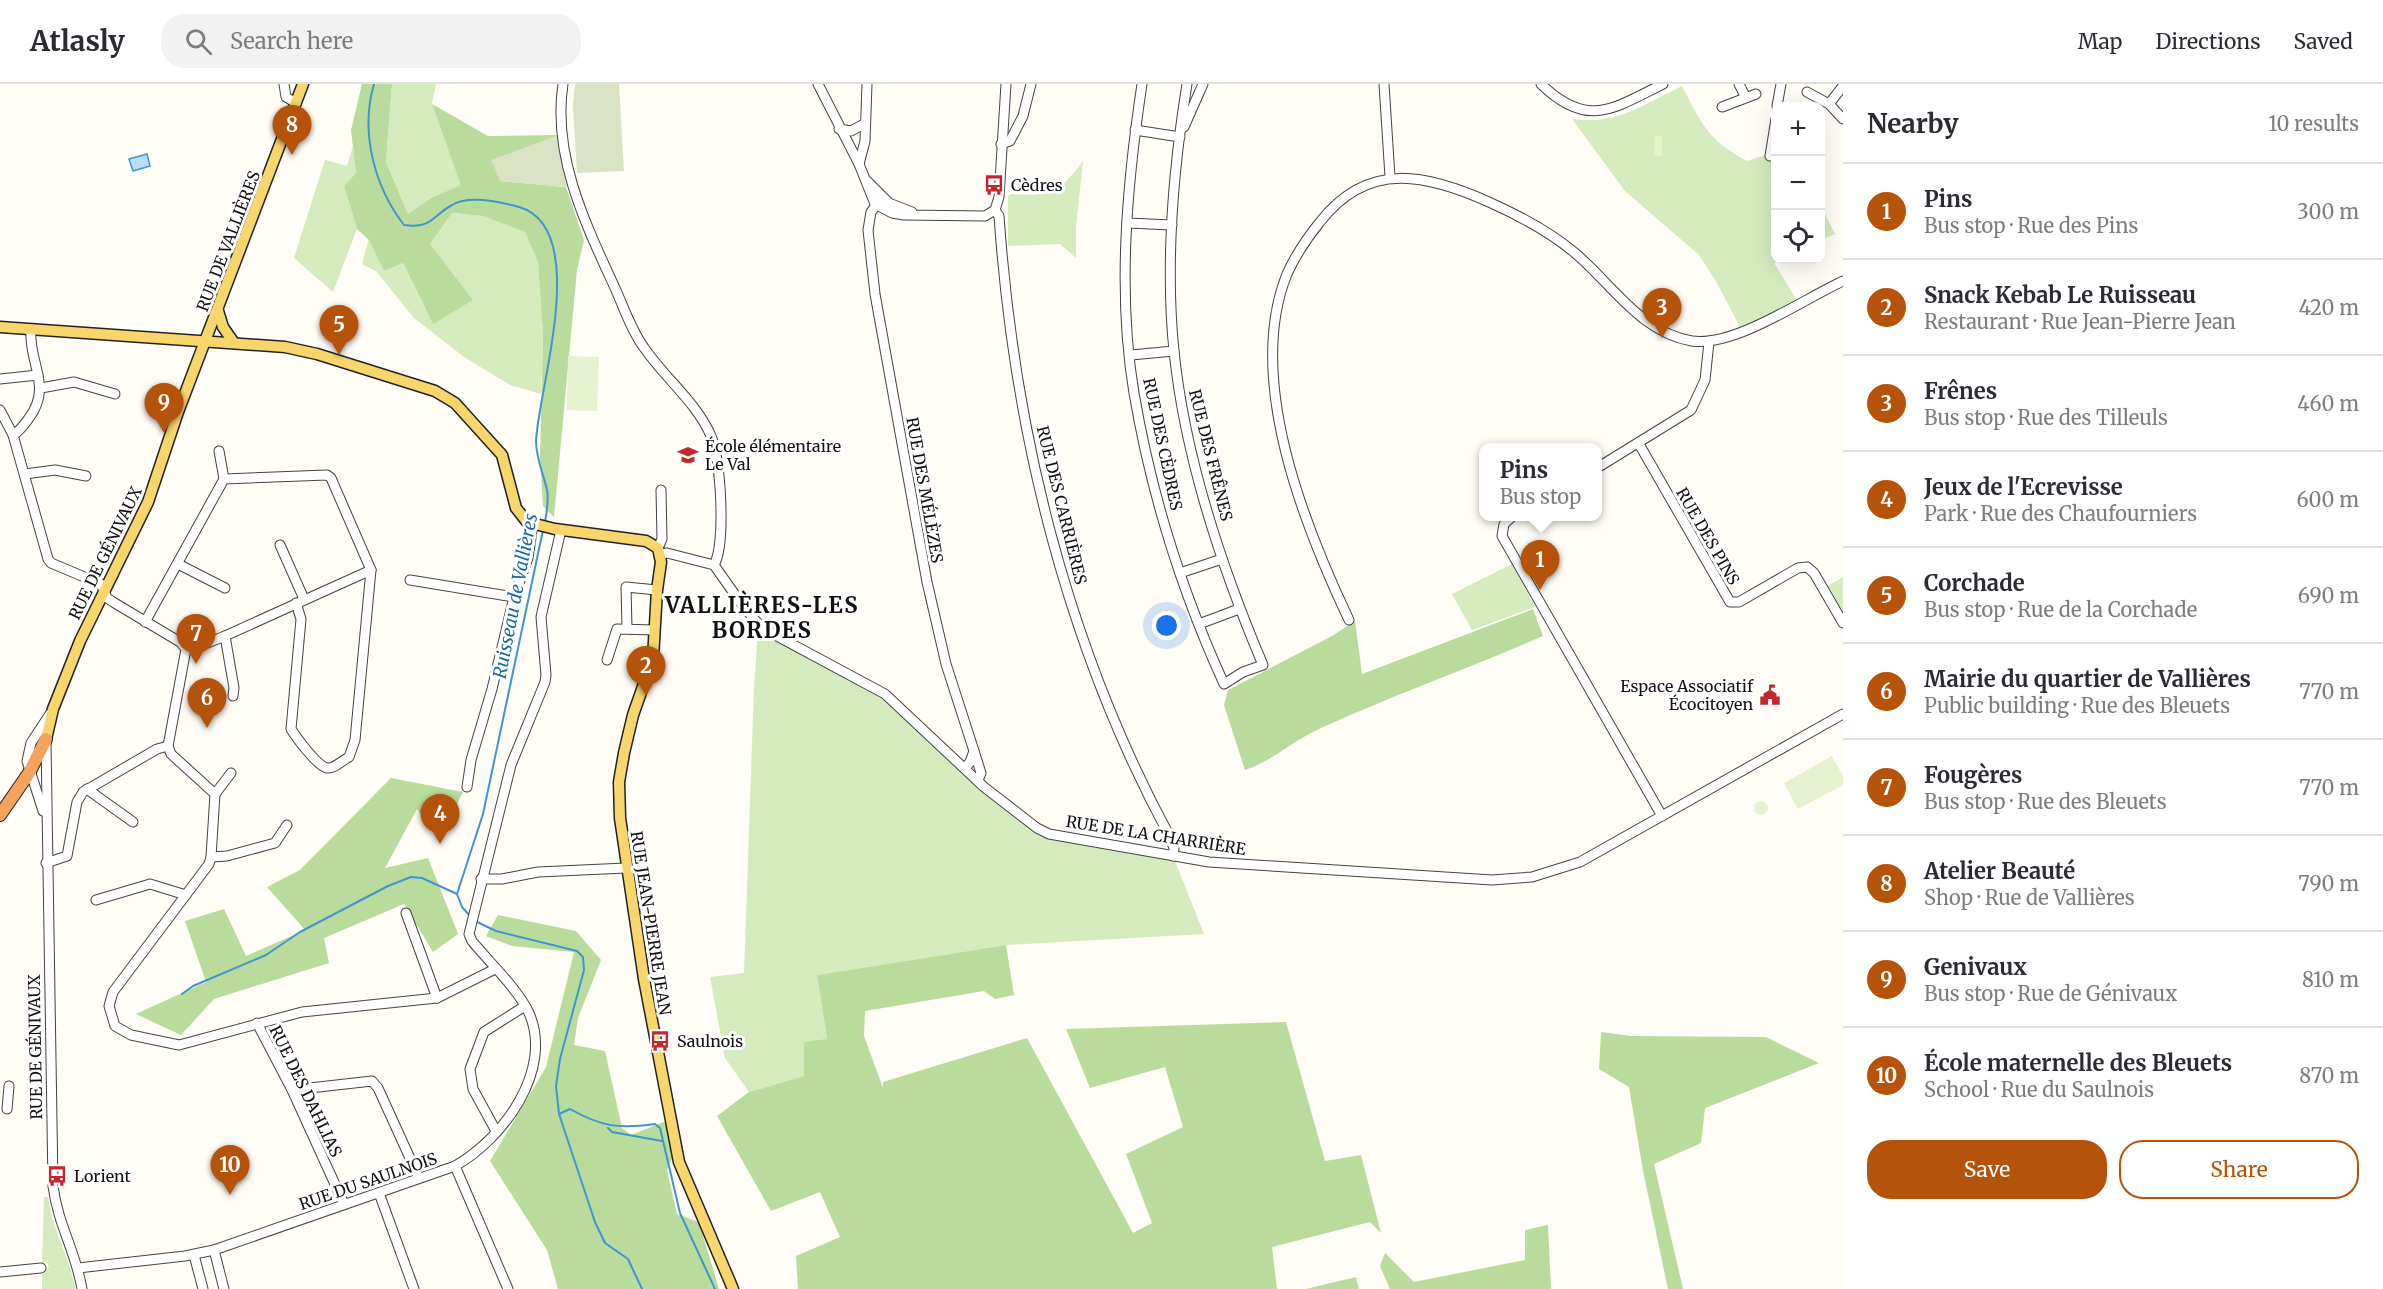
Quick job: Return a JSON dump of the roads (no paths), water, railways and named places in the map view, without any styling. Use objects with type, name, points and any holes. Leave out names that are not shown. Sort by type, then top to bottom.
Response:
[{"type":"highway","points":[[0,815],[30,773],[46,739]]},
{"type":"main road","name":"RUE DE VALLIÈRES","points":[[206,341],[296,103],[300,85]]},
{"type":"main road","points":[[218,311],[223,327],[234,343]]},
{"type":"main road","points":[[0,327],[285,347],[316,354],[449,398],[468,414],[502,455],[516,508],[535,525],[558,530],[626,537],[652,543],[659,551]]},
{"type":"main road","name":"RUE DE GÉNIVAUX","points":[[46,739],[53,709],[80,641],[148,502],[206,341]]},
{"type":"main road","name":"RUE JEAN-PIERRE JEAN","points":[[659,551],[653,658],[632,718],[619,782],[618,800],[626,868],[679,1162],[733,1289]]},
{"type":"street","points":[[284,84],[286,97],[296,103]]},
{"type":"street","points":[[563,84],[564,134],[580,210],[644,348],[702,419],[712,437],[720,471],[719,553],[714,565],[659,551],[662,539],[661,490]]},
{"type":"street","points":[[818,84],[865,179],[892,213],[985,216],[995,210]]},
{"type":"street","points":[[859,164],[865,141],[867,84]]},
{"type":"street","name":"RUE DES CARRIÈRES","points":[[1006,84],[999,197],[995,210],[999,216],[1006,302],[1019,393],[1035,472],[1056,550],[1101,693],[1125,750],[1173,842],[1173,856]]},
{"type":"street","points":[[1002,144],[1010,141],[1017,129],[1031,84]]},
{"type":"street","name":"RUE DES CÈDRES","points":[[1142,84],[1135,130],[1127,223],[1134,392],[1159,502],[1180,573],[1224,684],[1243,672],[1263,665]]},
{"type":"street","name":"RUE DES FRÊNES","points":[[1180,137],[1202,86],[1189,84],[1180,137],[1172,225],[1170,289],[1174,351],[1184,417],[1222,559],[1239,609],[1263,665]]},
{"type":"street","points":[[1384,84],[1390,177]]},
{"type":"street","points":[[1540,84],[1569,107],[1590,112],[1608,111],[1663,84]]},
{"type":"street","points":[[1739,84],[1745,96]]},
{"type":"street","points":[[1778,102],[1781,84]]},
{"type":"street","points":[[1829,104],[1843,86]]},
{"type":"street","points":[[1807,92],[1829,104],[1843,118]]},
{"type":"street","points":[[1722,107],[1745,96],[1756,94]]},
{"type":"street","points":[[839,129],[850,131],[864,124]]},
{"type":"street","points":[[849,146],[856,139],[864,124]]},
{"type":"street","points":[[1135,130],[1180,137]]},
{"type":"street","points":[[1770,156],[1771,150]]},
{"type":"street","points":[[1349,620],[1316,545],[1292,469],[1278,405],[1274,338],[1278,304],[1287,275],[1302,245],[1342,198],[1373,181],[1390,177],[1410,177],[1454,188],[1530,222],[1572,250],[1644,320],[1673,336],[1709,342],[1743,333],[1843,281]]},
{"type":"street","name":"RUE DES MÉLÈZES","points":[[883,204],[868,230],[875,294],[927,582],[946,664],[980,766],[978,780]]},
{"type":"street","points":[[1127,223],[1172,225]]},
{"type":"street","points":[[13,435],[19,431],[34,411],[41,388],[31,329]]},
{"type":"street","points":[[1602,465],[1683,417],[1698,402],[1705,380],[1709,342]]},
{"type":"street","points":[[1131,355],[1174,351]]},
{"type":"street","points":[[0,379],[38,375]]},
{"type":"street","points":[[41,388],[74,382],[115,393]]},
{"type":"street","points":[[0,410],[13,435],[51,563],[101,584],[108,598],[180,642],[186,649]]},
{"type":"street","name":"RUE DES PINS","points":[[1639,444],[1730,602],[1739,602],[1798,568],[1807,567],[1814,573],[1843,623]]},
{"type":"street","points":[[145,622],[225,479],[219,451]]},
{"type":"street","points":[[25,474],[55,470],[86,476]]},
{"type":"street","points":[[225,479],[327,475],[331,478],[372,570],[355,740],[349,757],[327,768],[319,763],[291,729],[301,619],[300,601],[280,545]]},
{"type":"street","points":[[1507,521],[1504,524],[1502,536],[1662,816]]},
{"type":"street","points":[[467,787],[471,759],[492,689],[514,597],[528,558],[535,525]]},
{"type":"street","points":[[558,530],[541,617],[545,682],[518,741],[481,879],[502,879],[537,872],[626,868]]},
{"type":"street","points":[[1180,573],[1222,559]]},
{"type":"street","points":[[178,564],[225,588]]},
{"type":"street","name":"RUE DE LA CHARRIÈRE","points":[[714,565],[762,628],[885,694],[978,780],[1037,828],[1049,834],[1173,856],[1252,865],[1513,880],[1555,871],[1580,862],[1843,714]]},
{"type":"street","points":[[186,649],[225,636],[372,570]]},
{"type":"street","points":[[410,580],[514,597]]},
{"type":"street","points":[[627,628],[626,586],[657,590]]},
{"type":"street","points":[[1199,624],[1239,609]]},
{"type":"street","points":[[607,660],[615,631],[627,628],[654,630]]},
{"type":"street","points":[[225,636],[234,688],[233,696]]},
{"type":"street","points":[[186,649],[168,746],[171,754],[215,794]]},
{"type":"street","name":"RUE DE GÉNIVAUX","points":[[46,820],[27,761],[29,748],[53,709]]},
{"type":"street","name":"RUE DE GÉNIVAUX","points":[[46,739],[46,863],[53,1186],[61,1228],[78,1268]]},
{"type":"street","points":[[46,863],[67,856],[77,802],[87,789],[157,749],[168,746]]},
{"type":"street","points":[[965,768],[974,751]]},
{"type":"street","points":[[231,773],[215,794],[211,857],[186,895],[113,992],[108,1006],[112,1020],[121,1030],[178,1045],[302,1012],[437,998],[495,969]]},
{"type":"street","points":[[87,789],[133,822]]},
{"type":"street","points":[[211,857],[227,856],[275,843],[287,825]]},
{"type":"street","name":"RUE DU SAULNOIS","points":[[78,1268],[194,1255],[214,1250],[455,1166],[480,1149],[496,1131],[525,1090],[535,1061],[534,1030],[525,1006],[472,941],[470,925],[481,879]]},
{"type":"street","points":[[96,900],[150,884],[186,895]]},
{"type":"street","points":[[406,913],[437,998]]},
{"type":"street","points":[[496,1131],[473,1089],[470,1069],[484,1032],[525,1006]]},
{"type":"street","name":"RUE DES DAHLIAS","points":[[257,1023],[292,1090],[344,1204]]},
{"type":"street","points":[[292,1090],[372,1080],[378,1088],[419,1178]]},
{"type":"street","points":[[6,1108],[9,1086]]},
{"type":"street","points":[[455,1166],[508,1289]]},
{"type":"street","points":[[379,1193],[414,1289]]},
{"type":"street","points":[[214,1250],[224,1289]]},
{"type":"street","points":[[194,1255],[203,1289]]},
{"type":"street","points":[[0,1272],[41,1268]]},
{"type":"street","points":[[78,1268],[82,1289]]},
{"type":"water","points":[[147,154],[150,166],[133,171],[129,159]]},
{"type":"waterway","name":"Ruisseau de Vallières","points":[[374,84],[369,121],[372,158],[385,193],[404,225],[420,225],[431,221],[445,209],[459,202],[467,200],[494,202],[519,207],[541,221],[553,245],[557,277],[556,313],[536,441],[538,459],[548,494],[545,522]]},
{"type":"waterway","name":"Ruisseau de Vallières","points":[[471,917],[462,907],[457,894],[483,814],[543,530]]},
{"type":"waterway","points":[[182,994],[193,986],[266,955],[300,932],[388,886],[411,877],[422,878],[457,894]]},
{"type":"waterway","name":"Ruisseau de Vallières","points":[[475,921],[496,931],[577,951],[583,957],[584,970],[560,1059],[556,1086],[559,1114],[595,1222],[605,1243],[628,1259],[642,1289]]},
{"type":"waterway","name":"Ruisseau de Vallières","points":[[559,1114],[570,1109],[601,1123],[621,1126],[655,1124],[660,1128],[680,1213],[715,1289]]},
{"type":"waterway","name":"Ruisseau de Vallières","points":[[608,1128],[612,1132],[662,1141]]},
{"type":"place","name":"Atelier Beauté","points":[[292,155]]},
{"type":"place","name":"Cèdres","points":[[994,185]]},
{"type":"place","name":"Frênes","points":[[1662,338]]},
{"type":"place","name":"Corchade","points":[[339,355]]},
{"type":"place","name":"Genivaux","points":[[164,433]]},
{"type":"place","name":"École élémentaire Le Val","points":[[688,455]]},
{"type":"place","name":"Pins","points":[[1540,590]]},
{"type":"place","name":"Fougères","points":[[196,664]]},
{"type":"place","name":"Espace Associatif Écocitoyen","points":[[1770,695]]},
{"type":"place","name":"Snack Kebab Le Ruisseau","points":[[646,696]]},
{"type":"place","name":"Mairie du quartier de Vallières","points":[[207,728]]},
{"type":"place","name":"Jeux de l'Ecrevisse","points":[[440,844]]},
{"type":"place","name":"Saulnois","points":[[660,1041]]},
{"type":"place","name":"Lorient","points":[[57,1176]]},
{"type":"place","name":"École maternelle des Bleuets","points":[[230,1195]]},
{"type":"district","name":"VALLIÈRES-LES BORDES","points":[[762,618]]}]
